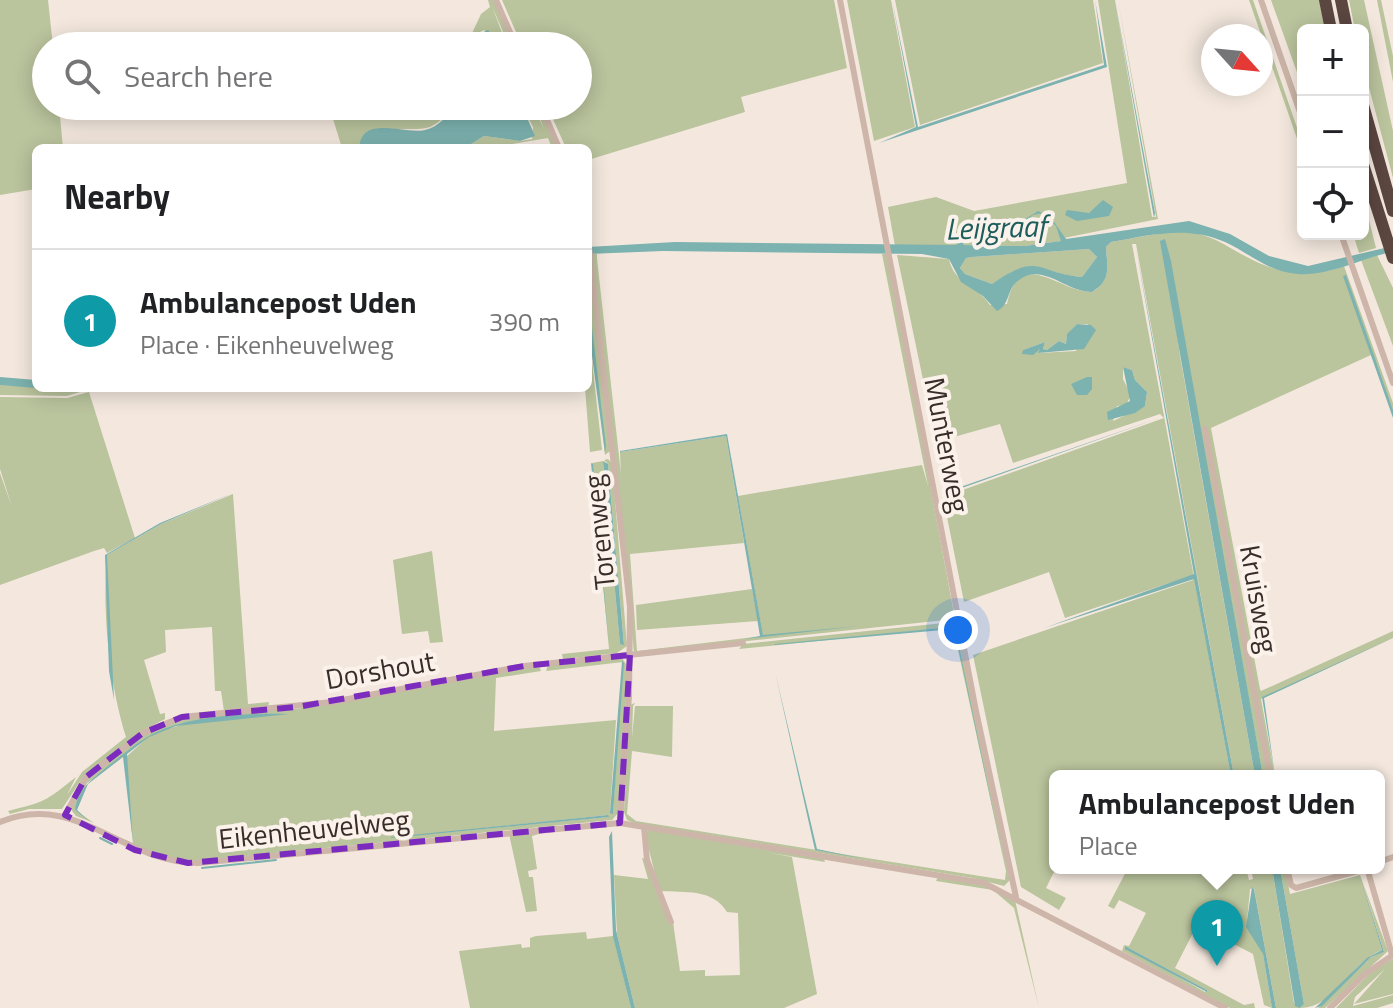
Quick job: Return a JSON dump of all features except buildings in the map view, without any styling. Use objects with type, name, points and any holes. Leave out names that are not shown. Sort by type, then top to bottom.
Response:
[{"type":"highway","points":[[1325,0],[1330,24]]},
{"type":"highway","points":[[1341,0],[1346,24]]},
{"type":"highway","points":[[1369,126],[1393,211]]},
{"type":"highway","points":[[1364,168],[1393,258]]},
{"type":"street","points":[[496,0],[510,32]]},
{"type":"street","name":"Munterweg","points":[[840,0],[976,711],[1016,897]]},
{"type":"street","points":[[1261,0],[1297,104]]},
{"type":"street","points":[[547,120],[557,144]]},
{"type":"street","points":[[1343,240],[1393,383]]},
{"type":"street","name":"Torenweg","points":[[592,275],[630,607],[620,823]]},
{"type":"street","name":"Kruisweg","points":[[1205,429],[1269,770]]},
{"type":"street","name":"Dorshout","points":[[65,815],[86,777],[143,733],[170,720],[320,703],[524,666],[743,643]]},
{"type":"street","name":"Eikenheuvelweg","points":[[0,822],[31,812],[65,815],[135,850],[188,863],[620,823],[984,883],[1225,1008]]},
{"type":"street","points":[[644,827],[647,860],[671,922]]},
{"type":"street","points":[[1288,874],[1291,885],[1296,888],[1346,874]]},
{"type":"street","points":[[1330,1008],[1365,974],[1392,955],[1369,874]]},
{"type":"highlighted area","points":[[630,655],[620,823],[188,863],[135,850],[65,815],[86,777],[143,733],[182,717],[297,707],[524,666]]},
{"type":"green space","points":[[0,0],[48,0],[51,32],[32,32],[32,120],[60,120],[63,144],[32,144],[32,190],[0,195]]},
{"type":"green space","points":[[488,0],[494,0],[508,32],[503,32],[492,6],[502,32],[473,32],[481,14],[490,7]]},
{"type":"green space","points":[[502,0],[834,0],[847,68],[741,97],[745,112],[592,159],[592,144],[564,144],[553,120],[592,120],[592,32],[516,32]]},
{"type":"green space","points":[[847,0],[891,0],[915,127],[874,141]]},
{"type":"green space","points":[[895,0],[1093,0],[1103,63],[920,125]]},
{"type":"green space","points":[[1098,0],[1115,0],[1152,217],[1156,217],[1118,0],[1158,219],[1064,238],[1062,235],[1062,241],[1025,246],[963,245],[964,236],[957,245],[895,246],[888,207],[936,197],[974,211],[1127,183]]},
{"type":"green space","points":[[1249,0],[1253,0],[1261,24],[1257,24]]},
{"type":"green space","points":[[1271,0],[1319,0],[1324,24],[1297,24],[1297,72]]},
{"type":"green space","points":[[1349,0],[1364,0],[1393,131],[1393,178],[1369,88],[1369,24],[1354,24]]},
{"type":"green space","points":[[1377,0],[1381,0],[1393,56],[1393,82]]},
{"type":"green space","points":[[1273,58],[1297,128],[1297,139],[1273,69]]},
{"type":"green space","points":[[333,120],[441,120],[430,127],[389,130],[360,144],[341,144]]},
{"type":"green space","points":[[529,120],[540,120],[544,129],[540,120],[545,120],[555,144],[550,144],[548,138],[512,144],[471,144],[484,136],[520,141],[532,139],[533,127]]},
{"type":"green space","points":[[1369,220],[1376,248],[1359,253],[1355,240],[1369,240]]},
{"type":"green space","points":[[1182,232],[1216,240],[1279,270],[1313,272],[1344,266],[1393,410],[1345,275],[1371,355],[1211,428],[1261,691],[1393,631],[1393,638],[1261,699],[1274,770],[1262,770],[1165,239],[1180,356],[1254,770],[1233,770],[1136,244],[1132,244],[1230,770],[1049,770],[1049,874],[1053,874],[1046,888],[1066,898],[1059,910],[1021,887],[973,655],[1193,580],[1193,575],[1065,618],[1049,572],[964,602],[943,497],[1164,418],[1160,414],[1013,463],[1000,424],[936,442],[897,255],[949,259],[961,280],[990,305],[1007,304],[1013,287],[1021,277],[1030,274],[1092,292],[1103,283],[1105,277],[1106,247],[1111,242]],"holes":[[[1077,324],[1088,324],[1076,351],[1039,353],[1040,348],[1026,354],[1023,350],[1045,342],[1043,349],[1047,350],[1059,341],[1066,344],[1067,335]],[[1123,367],[1132,370],[1135,380],[1147,392],[1145,406],[1113,421],[1117,406],[1126,405],[1131,395],[1123,379]]]},
{"type":"green space","points":[[1089,249],[1097,257],[1082,277],[1030,267],[1008,274],[992,284],[965,274],[960,268],[966,258],[972,257]]},
{"type":"green space","points":[[592,254],[597,254],[621,474],[620,452],[726,436],[744,543],[630,554],[637,651],[763,636],[738,496],[922,465],[928,486],[882,254],[887,254],[955,619],[634,653]]},
{"type":"green space","points":[[1377,255],[1393,288],[1393,346],[1361,260]]},
{"type":"green space","points":[[592,292],[610,451],[605,455],[592,332]]},
{"type":"green space","points":[[592,361],[602,450],[590,452],[585,392],[592,392]]},
{"type":"green space","points":[[0,385],[32,386],[32,392],[80,392],[67,396],[0,395]]},
{"type":"green space","points":[[89,392],[135,538],[107,553],[104,548],[0,585],[0,473],[12,507],[0,469],[0,397],[67,398]]},
{"type":"green space","points":[[604,460],[612,463],[627,646],[617,653],[563,659],[562,654],[609,649],[592,463],[603,461],[620,644],[624,644],[608,464]]},
{"type":"green space","points":[[233,494],[248,704],[229,706],[269,702],[268,708],[224,711],[221,691],[215,691],[212,627],[165,630],[166,652],[144,660],[160,714],[165,713],[165,719],[142,731],[83,777],[62,809],[29,809],[10,814],[8,811],[44,800],[76,777],[67,795],[82,772],[126,737],[108,647],[105,599],[107,555],[161,524]]},
{"type":"green space","points":[[432,551],[443,642],[430,643],[428,631],[402,634],[393,560]]},
{"type":"green space","points":[[752,589],[758,621],[637,630],[636,605]]},
{"type":"green space","points":[[957,624],[1010,880],[1004,886],[973,878],[627,820],[624,812],[630,705],[635,703],[632,738],[635,706],[673,706],[672,757],[632,751],[627,814],[636,821],[1005,880],[1006,871],[953,627],[739,649],[743,644]]},
{"type":"green space","points":[[622,658],[628,667],[619,812],[612,820],[204,860],[163,856],[101,830],[133,843],[125,758],[147,738],[87,783],[75,810],[94,823],[76,816],[72,811],[83,786],[109,759],[167,723],[220,712],[312,707],[539,666],[541,671],[496,678],[494,731],[616,720],[610,812],[613,813],[623,662],[546,671],[548,665]],"holes":[[[288,713],[184,724],[161,731],[178,724]],[[608,815],[608,817],[428,834]]]},
{"type":"green space","points":[[649,830],[824,859],[825,862],[765,852],[792,857],[817,994],[784,1008],[635,1008],[617,934],[614,875],[648,879],[642,858],[663,909],[673,922],[680,971],[705,970],[705,976],[740,975],[738,913],[727,912],[721,904],[706,895],[659,891],[645,833]]},
{"type":"green space","points":[[549,831],[532,836],[537,869],[528,871],[529,877],[533,877],[537,911],[526,912],[509,834]]},
{"type":"green space","points":[[1125,874],[1248,874],[1249,880],[1253,879],[1252,874],[1273,874],[1294,1003],[1300,1008],[1276,1008],[1254,888],[1250,889],[1247,921],[1263,954],[1272,1008],[1264,1005],[1253,954],[1197,925],[1175,968],[1244,1005],[1254,1003],[1255,1008],[1230,1008],[1122,951],[1124,945],[1129,946],[1146,913],[1119,900],[1114,909],[1108,906]],"holes":[[[1124,946],[1207,990],[1205,992]]]},
{"type":"green space","points":[[1281,874],[1286,874],[1290,894],[1360,875],[1382,950],[1370,956],[1323,1001],[1300,1008],[1304,1004]]},
{"type":"green space","points":[[938,877],[986,886],[1015,900],[1039,1008],[1014,908],[993,890],[936,881]]},
{"type":"green space","points":[[1362,881],[1388,951],[1325,1008],[1318,1008],[1371,957],[1384,952]]},
{"type":"green space","points":[[586,932],[587,939],[613,936],[631,1008],[470,1008],[459,951],[521,944],[522,948],[530,947],[530,938],[536,936]]},
{"type":"green space","points":[[1393,959],[1393,994],[1354,1004],[1385,969],[1355,997],[1353,1006],[1393,995],[1393,1003],[1377,1008],[1336,1008],[1371,972]]},
{"type":"water","points":[[892,0],[918,127],[1104,65],[1095,0],[1107,67],[879,143],[916,127]]},
{"type":"water","points":[[1115,0],[1155,213],[1154,218]]},
{"type":"water","points":[[442,120],[528,120],[535,136],[520,141],[484,136],[471,144],[360,144],[368,132],[376,129],[416,131]]},
{"type":"water","points":[[1103,200],[1113,207],[1109,216],[1077,221],[1065,215],[1067,210],[1089,213]]},
{"type":"water","points":[[1038,211],[1043,213],[1050,216],[1066,239],[1189,221],[1230,234],[1269,256],[1308,266],[1393,246],[1387,253],[1343,267],[1321,273],[1298,274],[1269,266],[1211,237],[1168,233],[1140,237],[1111,242],[1106,247],[1105,278],[1092,292],[1045,276],[1028,275],[1015,284],[1005,304],[997,311],[983,296],[961,282],[949,259],[922,254],[663,251],[592,254],[592,247],[675,242],[956,245],[973,221],[1019,223]],"holes":[[[1043,213],[1056,226],[1061,241],[1025,246],[963,245],[966,232],[985,223],[1023,224],[1033,215]],[[1089,249],[1097,257],[1082,277],[1029,266],[992,284],[965,274],[960,268],[966,258],[972,257]]]},
{"type":"water","points":[[1165,239],[1171,261],[1262,770],[1254,770],[1160,241]]},
{"type":"water","points":[[1135,243],[1233,770],[1230,770],[1194,579],[1044,628],[1194,574]]},
{"type":"water","points":[[1346,275],[1393,410],[1393,418],[1343,276]]},
{"type":"water","points":[[1077,324],[1091,325],[1096,330],[1084,349],[1038,353],[1040,349],[1033,355],[1022,354],[1023,350],[1045,342],[1043,349],[1047,350],[1059,341],[1066,344],[1067,334]]},
{"type":"water","points":[[592,328],[606,446],[605,453],[592,356]]},
{"type":"water","points":[[1123,367],[1132,370],[1135,380],[1147,392],[1145,406],[1135,413],[1108,420],[1107,412],[1130,401]]},
{"type":"water","points":[[0,377],[32,380],[32,388],[0,385]]},
{"type":"water","points":[[1092,377],[1092,389],[1087,395],[1077,395],[1071,384]]},
{"type":"water","points":[[1162,417],[945,494],[946,492]]},
{"type":"water","points":[[727,434],[763,635],[859,626],[745,639],[760,636],[726,436],[620,452]]},
{"type":"water","points":[[603,461],[608,464],[624,645],[620,644]]},
{"type":"water","points":[[591,463],[593,464],[609,646]]},
{"type":"water","points":[[233,493],[161,524],[107,555],[114,700],[109,671],[105,555],[160,523]]},
{"type":"water","points":[[954,629],[774,645],[775,644]]},
{"type":"water","points":[[956,637],[957,637],[1006,872]]},
{"type":"water","points":[[1393,638],[1264,698],[1274,770],[1262,697]]},
{"type":"water","points":[[622,661],[624,663],[613,814],[610,813]]},
{"type":"water","points":[[775,672],[817,849],[865,859],[815,850]]},
{"type":"water","points":[[289,714],[176,726],[149,737],[127,754],[133,843],[123,757],[88,784],[77,810],[89,821],[75,810],[79,796],[83,790],[91,780],[132,747],[159,731],[189,721],[206,718]]},
{"type":"water","points":[[609,817],[391,838],[391,837]]},
{"type":"water","points":[[612,831],[616,930],[635,1008],[631,1008],[613,937],[609,837]]},
{"type":"water","points":[[1273,874],[1281,874],[1304,1004],[1300,1008],[1295,1006]]},
{"type":"water","points":[[1360,876],[1384,952],[1371,957],[1322,1006],[1315,1008],[1367,958],[1382,950]]},
{"type":"water","points":[[1252,887],[1276,1008],[1272,1008],[1263,954],[1246,927]]},
{"type":"water","points":[[1225,903],[1235,907],[1230,927],[1217,913],[1218,907]]},
{"type":"water","points":[[1125,946],[1207,990],[1207,992],[1125,949]]},
{"type":"waterway","points":[[100,838],[112,844]]},
{"type":"waterway","points":[[202,868],[276,860]]},
{"type":"place","name":"Ambulancepost Uden","points":[[1217,966]]},
{"type":"water label","name":"Leijgraaf","points":[[996,228]]}]
